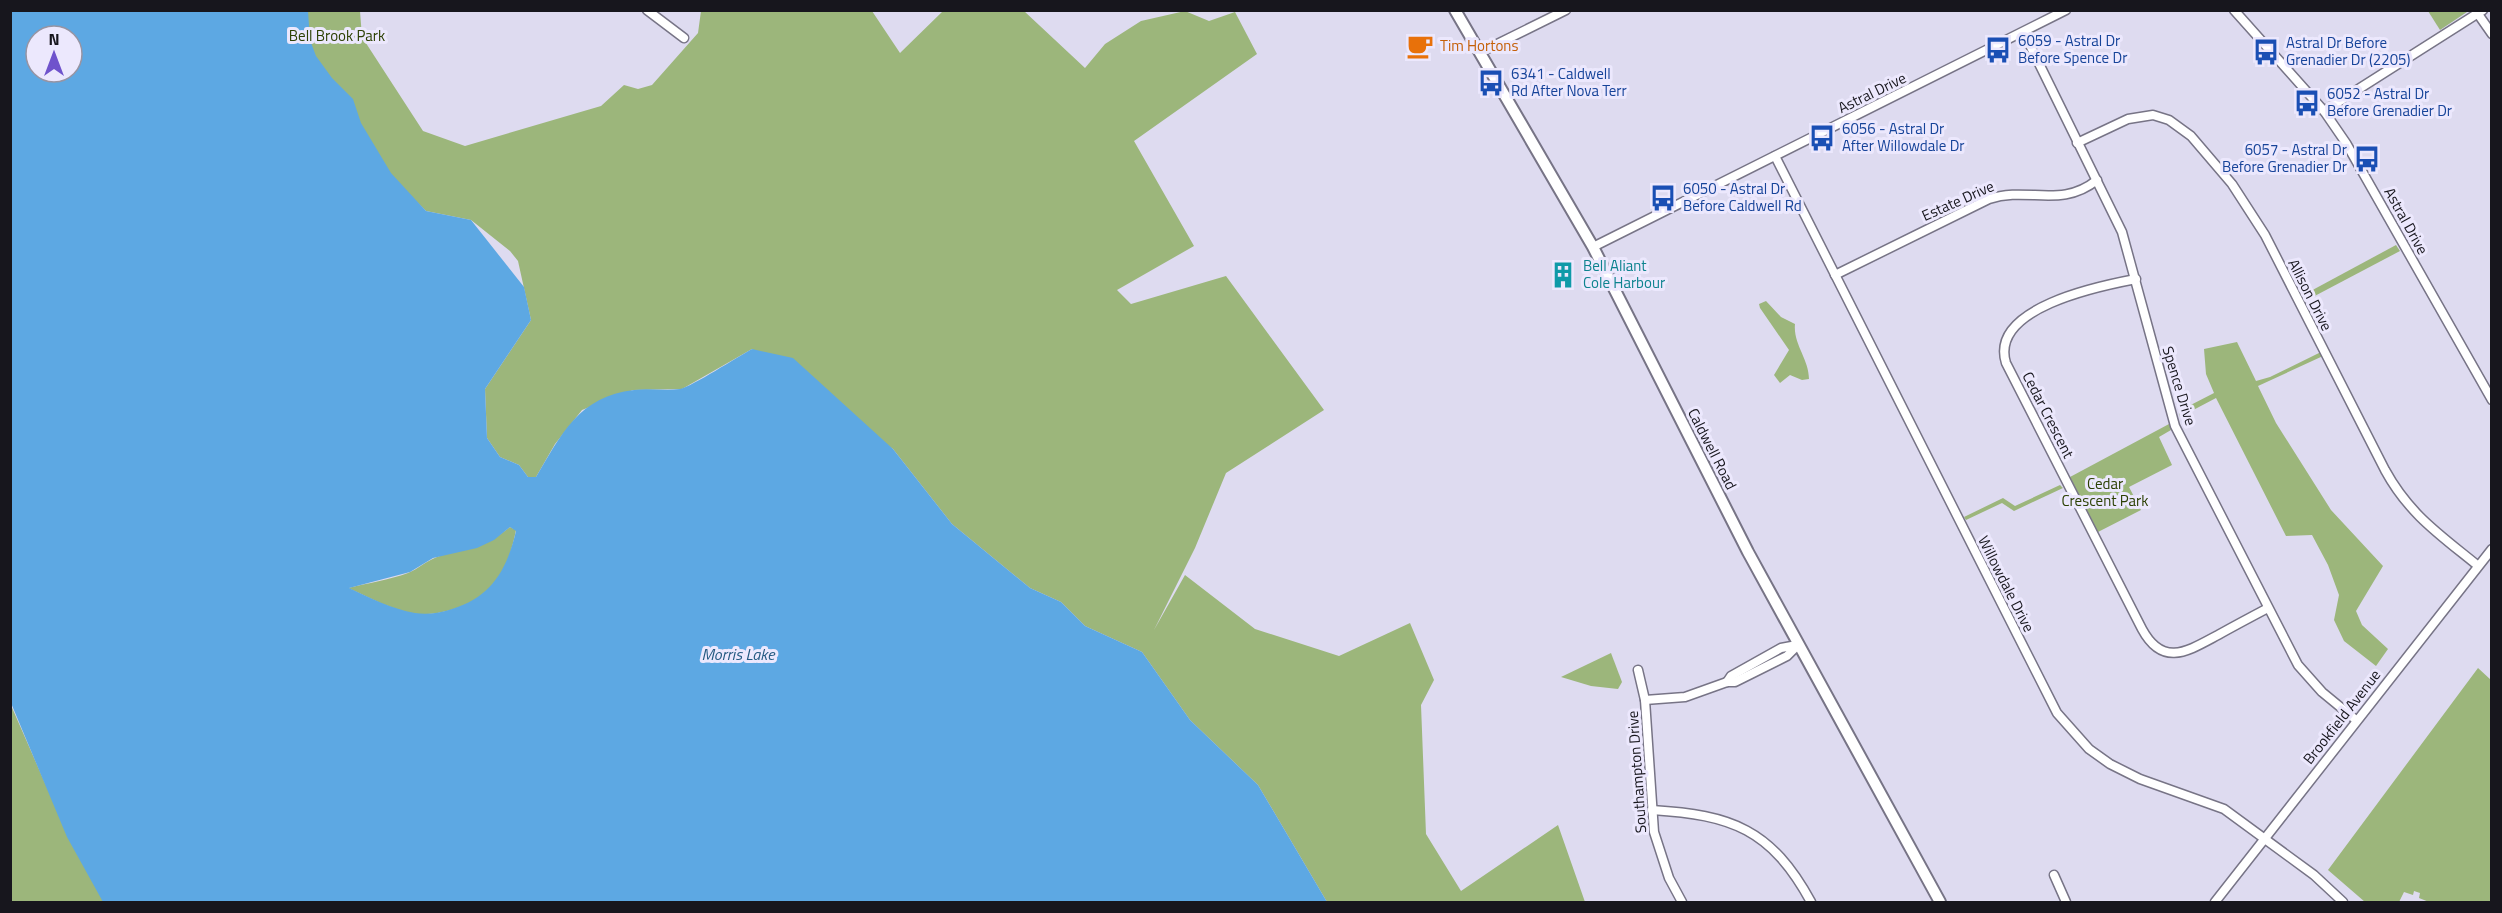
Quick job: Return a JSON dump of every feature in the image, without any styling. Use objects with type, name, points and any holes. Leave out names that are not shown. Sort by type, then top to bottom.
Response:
[{"type":"street","points":[[647,10],[684,38]]},
{"type":"street","name":"Caldwell Road","points":[[1455,10],[1593,247],[1742,542],[1940,903]]},
{"type":"street","points":[[1481,52],[1566,10]]},
{"type":"street","name":"Astral Drive","points":[[1593,247],[2066,10]]},
{"type":"street","name":"Astral Drive","points":[[2234,10],[2324,111],[2363,171],[2444,319],[2492,400]]},
{"type":"street","points":[[2324,111],[2480,12],[2492,34]]},
{"type":"street","name":"Spence Drive","points":[[2024,33],[2122,232],[2175,426],[2305,675],[2356,720]]},
{"type":"street","name":"Allison Drive","points":[[2077,143],[2128,119],[2153,116],[2169,120],[2191,136],[2232,184],[2265,235],[2402,500],[2418,517],[2476,565]]},
{"type":"street","name":"Willowdale Drive","points":[[1775,156],[2057,713],[2089,749],[2110,764],[2148,782],[2224,809],[2263,840],[2314,875],[2343,903]]},
{"type":"street","name":"Estate Drive","points":[[1835,275],[1989,199],[2011,195],[2066,196],[2085,189],[2097,180]]},
{"type":"street","name":"Cedar Crescent","points":[[2136,279],[2103,285],[2037,310],[2014,325],[2007,335],[2004,349],[2006,363],[2142,629],[2154,645],[2172,654],[2186,652],[2268,608]]},
{"type":"street","name":"Brookfield Avenue","points":[[2215,903],[2476,565],[2492,549]]},
{"type":"street","points":[[1645,700],[1684,697],[1727,682],[1731,676],[1781,648],[1798,645]]},
{"type":"street","name":"Southampton Drive","points":[[1638,670],[1645,700],[1654,832],[1669,878],[1682,903]]},
{"type":"street","points":[[1652,810],[1700,814],[1733,823],[1748,830],[1783,857],[1811,903]]},
{"type":"street","points":[[2054,875],[2066,903]]},
{"type":"green space","points":[[2428,10],[2470,10],[2440,30],[2428,11]]},
{"type":"green space","name":"Bell Brook Park","points":[[293,11],[360,11],[362,37],[423,131],[465,146],[601,106],[624,85],[638,89],[652,85],[698,33],[701,11],[872,11],[900,53],[943,11],[1024,11],[1085,68],[1105,44],[1141,21],[1185,11],[1209,21],[1235,12],[1257,54],[1134,141],[1194,246],[1117,290],[1131,304],[1226,276],[1324,410],[1226,473],[1195,548],[1154,630],[1185,575],[1255,629],[1339,656],[1410,623],[1434,680],[1421,705],[1426,834],[1461,891],[1558,825],[1585,902],[1327,902],[1258,785],[1190,720],[1142,652],[1085,626],[1061,602],[1030,588],[952,524],[893,449],[752,349],[682,389],[633,390],[582,410],[555,444],[536,477],[528,477],[519,465],[500,457],[487,438],[485,389],[531,320],[518,261],[510,251],[471,220],[426,211],[390,175],[315,70]]},
{"type":"green space","points":[[2396,245],[2400,251],[2309,299],[2307,293]]},
{"type":"green space","points":[[1766,301],[1781,317],[1795,324],[1796,338],[1807,365],[1809,379],[1802,380],[1790,375],[1780,383],[1774,375],[1789,350],[1760,308],[1759,304]]},
{"type":"green space","points":[[2237,342],[2256,381],[2270,377],[2321,352],[2323,356],[2258,386],[2276,423],[2331,510],[2383,566],[2356,611],[2362,625],[2388,649],[2376,666],[2344,641],[2334,620],[2339,595],[2328,565],[2312,535],[2286,536],[2216,398],[2180,417],[2179,411],[2214,393],[2206,374],[2204,349]]},
{"type":"green space","name":"Cedar Crescent Park","points":[[2169,424],[2171,430],[2159,437],[2172,465],[2129,487],[2141,510],[2098,532],[2070,477]]},
{"type":"green space","points":[[2060,485],[2063,488],[2014,511],[2002,503],[1966,520],[1964,517],[2003,498],[2015,506]]},
{"type":"green space","points":[[510,527],[516,530],[510,554],[500,577],[483,595],[456,608],[436,613],[417,614],[382,604],[348,588],[408,573],[437,557],[491,540]]},
{"type":"green space","points":[[1611,653],[1622,682],[1618,689],[1591,686],[1561,677]]},
{"type":"green space","points":[[2478,668],[2491,680],[2491,902],[2429,902],[2419,898],[2420,893],[2414,891],[2413,895],[2404,892],[2399,902],[2365,902],[2328,870]]},
{"type":"green space","points":[[10,703],[45,783],[104,902],[11,902]]},
{"type":"water","name":"Morris Lake","points":[[10,11],[308,11],[310,40],[316,56],[332,78],[353,99],[361,123],[391,173],[426,211],[471,220],[524,287],[531,320],[485,389],[487,438],[500,457],[519,465],[528,477],[536,477],[563,433],[585,409],[599,400],[634,390],[669,390],[686,387],[752,349],[793,358],[893,449],[952,524],[1030,588],[1061,602],[1085,626],[1142,652],[1190,720],[1258,785],[1327,902],[103,902],[67,837],[11,703]],"holes":[[[510,527],[516,531],[508,558],[496,580],[478,597],[452,609],[438,613],[415,613],[390,606],[349,588],[410,572],[433,558],[477,548],[494,540]]]},
{"type":"place","name":"Tim Hortons","points":[[1420,46]]},
{"type":"place","name":"6059 - Astral Dr Before Spence Dr","points":[[1998,50]]},
{"type":"place","name":"Astral Dr Before Grenadier Dr (2205)","points":[[2266,52]]},
{"type":"place","name":"6341 - Caldwell Rd After Nova Terr","points":[[1491,83]]},
{"type":"place","name":"6052 - Astral Dr Before Grenadier Dr","points":[[2307,103]]},
{"type":"place","name":"6056 - Astral Dr After Willowdale Dr","points":[[1822,138]]},
{"type":"place","name":"6057 - Astral Dr Before Grenadier Dr","points":[[2367,159]]},
{"type":"place","name":"6050 - Astral Dr Before Caldwell Rd","points":[[1663,198]]},
{"type":"place","name":"Bell Aliant Cole Harbour","points":[[1563,275]]}]
